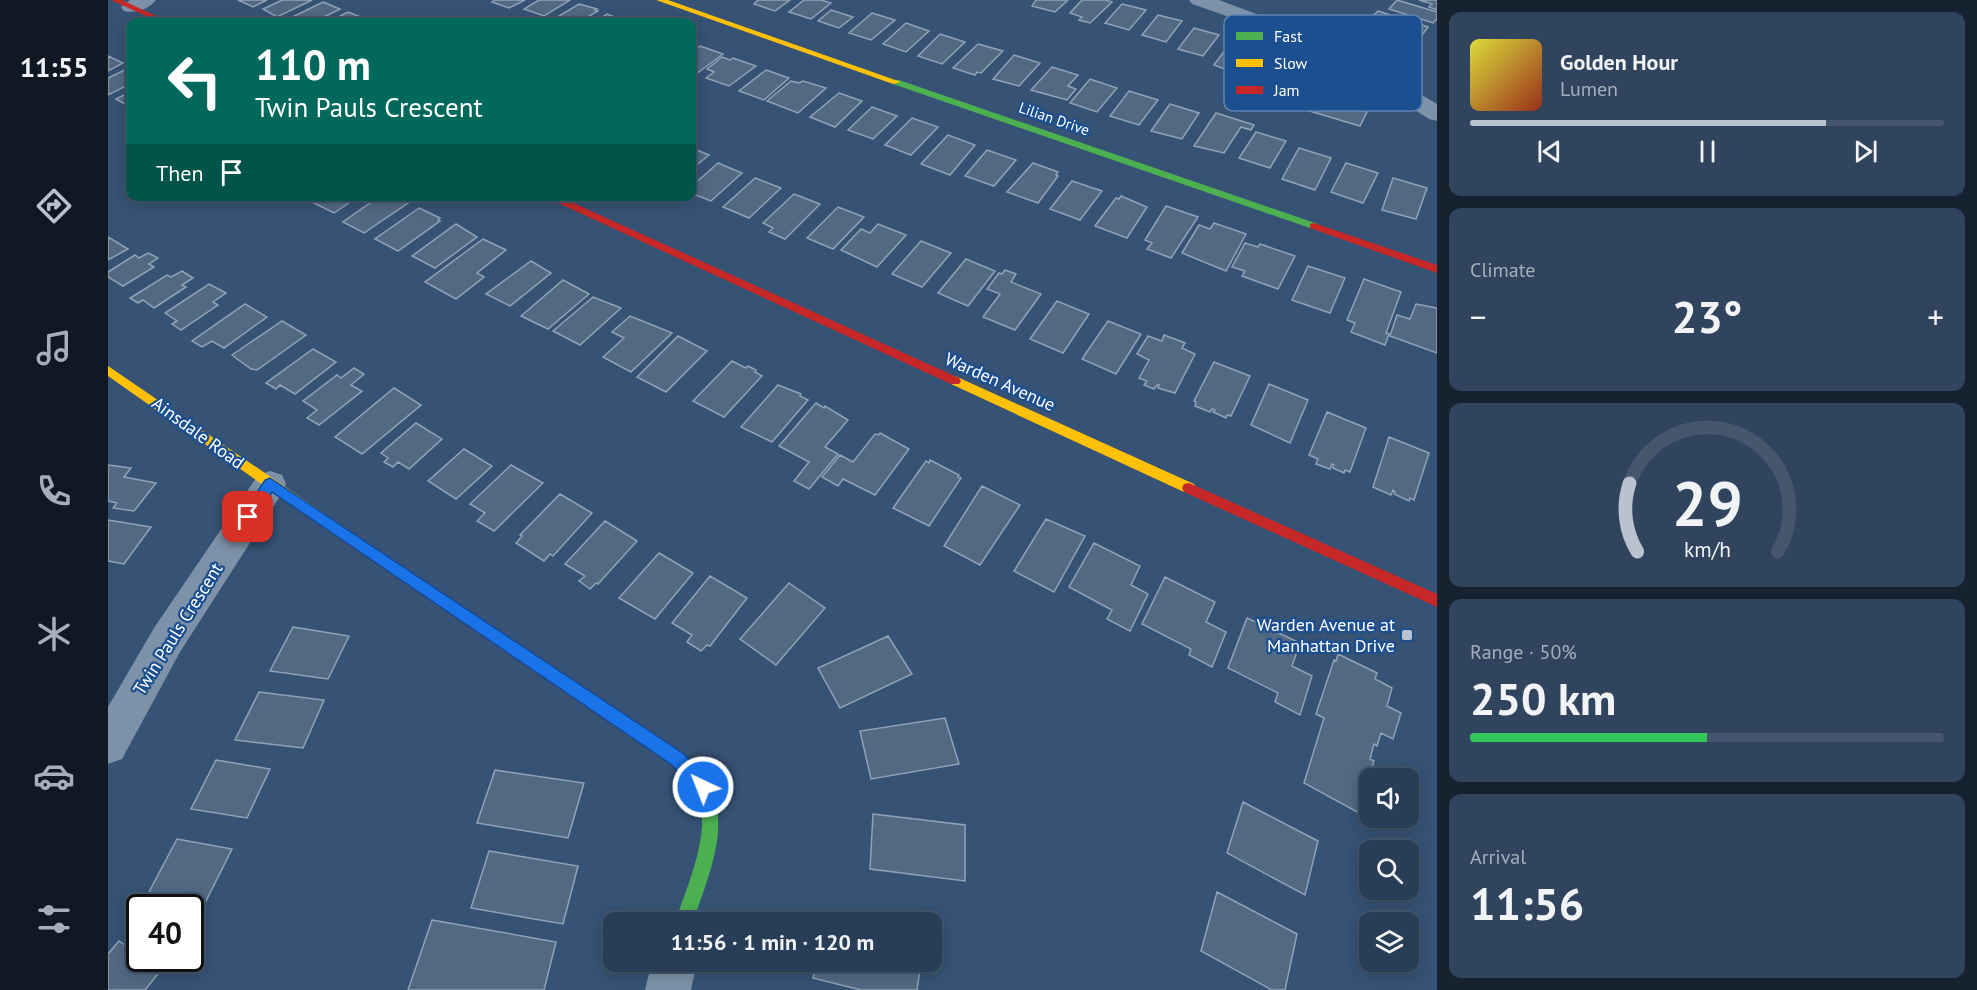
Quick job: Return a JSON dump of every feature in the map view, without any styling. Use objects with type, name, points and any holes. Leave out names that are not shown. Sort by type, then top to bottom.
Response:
[{"type":"street","name":"Lilian Drive","points":[[660,0],[1437,269]]},
{"type":"street","points":[[1199,0],[1246,15]]},
{"type":"street","points":[[131,2],[158,18]]},
{"type":"street","points":[[1422,93],[1435,85]]},
{"type":"street","points":[[1422,104],[1437,114]]},
{"type":"street","name":"Warden Avenue","points":[[559,201],[1437,601]]},
{"type":"street","name":"Ainsdale Road","points":[[108,370],[270,484],[678,760],[703,787],[711,822],[706,850],[687,912]]},
{"type":"street","name":"Twin Pauls Crescent","points":[[108,745],[167,640],[270,484]]},
{"type":"street","points":[[668,990],[672,972]]},
{"type":"building","points":[[238,0],[267,0],[253,7]]},
{"type":"building","points":[[282,0],[312,0],[277,17],[263,9]]},
{"type":"building","points":[[495,0],[525,0],[509,8],[492,2]]},
{"type":"building","points":[[539,0],[570,0],[544,16],[524,9]]},
{"type":"building","points":[[758,0],[790,0],[775,11],[754,4]]},
{"type":"building","points":[[804,0],[821,0],[831,3],[811,19],[789,12]]},
{"type":"building","points":[[1036,0],[1068,0],[1055,12],[1032,6]]},
{"type":"building","points":[[1082,0],[1112,2],[1090,23],[1079,20],[1082,17],[1070,13]]},
{"type":"building","points":[[1397,0],[1437,12],[1437,19],[1433,23],[1422,20],[1422,15],[1408,15],[1389,9]]},
{"type":"building","points":[[1419,0],[1437,0],[1437,10],[1429,7],[1432,4]]},
{"type":"building","points":[[323,2],[340,9],[322,18],[290,18]]},
{"type":"building","points":[[579,4],[598,11],[586,18],[556,18]]},
{"type":"building","points":[[1122,4],[1146,10],[1129,30],[1105,23]]},
{"type":"building","points":[[831,10],[853,17],[839,28],[818,21]]},
{"type":"building","points":[[1378,11],[1390,15],[1374,15]]},
{"type":"building","points":[[348,12],[363,18],[336,18]]},
{"type":"building","points":[[872,13],[895,20],[871,40],[849,33]]},
{"type":"building","points":[[607,14],[617,18],[600,18]]},
{"type":"building","points":[[1158,15],[1182,21],[1166,42],[1142,35]]},
{"type":"building","points":[[906,23],[929,31],[906,52],[883,44]]},
{"type":"building","points":[[1422,25],[1428,27],[1422,35]]},
{"type":"building","points":[[1194,28],[1219,35],[1203,56],[1178,49]]},
{"type":"building","points":[[940,34],[965,42],[942,64],[918,56]]},
{"type":"building","points":[[978,44],[1003,51],[981,73],[977,72],[975,75],[953,68]]},
{"type":"building","points":[[700,46],[723,54],[696,74],[696,49]]},
{"type":"building","points":[[1224,52],[1224,69],[1214,65]]},
{"type":"building","points":[[1014,55],[1040,63],[1019,86],[993,79]]},
{"type":"building","points":[[108,56],[123,63],[108,71]]},
{"type":"building","points":[[722,57],[730,60],[733,58],[756,66],[729,86],[706,78],[714,72],[707,69]]},
{"type":"building","points":[[1052,67],[1078,75],[1068,86],[1076,89],[1067,100],[1031,90]]},
{"type":"building","points":[[126,69],[126,86],[108,95],[108,78]]},
{"type":"building","points":[[766,70],[789,78],[764,100],[739,91]]},
{"type":"building","points":[[1090,79],[1117,88],[1097,112],[1070,103]]},
{"type":"building","points":[[791,81],[799,83],[803,81],[826,88],[798,113],[767,101]]},
{"type":"building","points":[[1129,91],[1158,100],[1139,125],[1110,116]]},
{"type":"building","points":[[839,93],[862,101],[835,127],[810,117]]},
{"type":"building","points":[[126,94],[126,105],[116,99]]},
{"type":"building","points":[[1170,104],[1199,113],[1182,139],[1151,131]]},
{"type":"building","points":[[872,107],[897,116],[873,139],[848,130]]},
{"type":"building","points":[[1310,111],[1367,112],[1360,126]]},
{"type":"building","points":[[1216,113],[1254,125],[1251,130],[1241,127],[1224,153],[1194,146]]},
{"type":"building","points":[[912,118],[938,127],[911,155],[885,145]]},
{"type":"building","points":[[1256,132],[1286,141],[1270,168],[1239,158]]},
{"type":"building","points":[[948,135],[975,145],[950,175],[921,164]]},
{"type":"building","points":[[1299,148],[1331,158],[1315,190],[1282,179]]},
{"type":"building","points":[[696,150],[709,155],[696,166]]},
{"type":"building","points":[[987,150],[1016,160],[994,186],[965,176]]},
{"type":"building","points":[[718,163],[742,173],[711,201],[696,195],[696,182]]},
{"type":"building","points":[[1033,163],[1058,172],[1056,175],[1058,176],[1038,203],[1007,192]]},
{"type":"building","points":[[1346,163],[1378,173],[1363,203],[1331,192]]},
{"type":"building","points":[[755,178],[781,188],[749,218],[723,207]]},
{"type":"building","points":[[1393,178],[1427,188],[1416,219],[1382,210]]},
{"type":"building","points":[[1072,181],[1102,191],[1080,220],[1050,209]]},
{"type":"building","points":[[794,194],[820,204],[785,239],[769,232],[773,228],[763,223]]},
{"type":"building","points":[[1121,196],[1147,207],[1127,238],[1095,226],[1116,198],[1119,199]]},
{"type":"building","points":[[313,201],[352,201],[334,213]]},
{"type":"building","points":[[373,201],[408,203],[364,233],[343,222]]},
{"type":"building","points":[[1166,206],[1198,217],[1171,258],[1147,249],[1152,243],[1145,240]]},
{"type":"building","points":[[838,207],[864,217],[833,249],[807,238]]},
{"type":"building","points":[[419,208],[440,218],[438,220],[440,221],[398,251],[375,239]]},
{"type":"building","points":[[1214,223],[1246,234],[1226,271],[1182,253],[1199,225],[1210,229]]},
{"type":"building","points":[[456,224],[477,237],[435,268],[412,256]]},
{"type":"building","points":[[878,224],[906,235],[877,267],[841,250],[861,229],[870,233]]},
{"type":"building","points":[[108,237],[128,249],[108,260]]},
{"type":"building","points":[[483,239],[506,250],[477,273],[484,277],[456,299],[425,282]]},
{"type":"building","points":[[921,241],[951,253],[922,287],[892,274]]},
{"type":"building","points":[[1245,243],[1258,247],[1260,244],[1295,256],[1278,289],[1242,276],[1245,271],[1232,267]]},
{"type":"building","points":[[148,253],[158,258],[149,264],[154,267],[123,286],[108,277],[108,272],[135,255],[139,258]]},
{"type":"building","points":[[966,259],[995,271],[968,306],[938,293]]},
{"type":"building","points":[[531,261],[551,273],[510,306],[486,294]]},
{"type":"building","points":[[1308,266],[1345,278],[1330,313],[1292,300]]},
{"type":"building","points":[[1005,270],[1016,274],[1011,282],[1041,294],[1015,330],[983,317],[1000,294],[987,289],[999,273],[1002,274]]},
{"type":"building","points":[[182,271],[193,278],[182,285],[186,287],[154,308],[143,300],[138,303],[130,298],[167,275],[171,277]]},
{"type":"building","points":[[1364,279],[1401,292],[1386,333],[1389,334],[1385,345],[1351,332],[1355,323],[1347,320]]},
{"type":"building","points":[[563,280],[589,294],[548,329],[521,316]]},
{"type":"building","points":[[209,284],[226,293],[213,302],[218,305],[181,330],[172,324],[177,321],[165,313]]},
{"type":"building","points":[[593,297],[621,308],[580,345],[553,331]]},
{"type":"building","points":[[1057,301],[1089,314],[1063,353],[1030,339]]},
{"type":"building","points":[[245,304],[267,317],[224,348],[212,341],[202,347],[192,341]]},
{"type":"building","points":[[1416,304],[1437,308],[1437,353],[1390,336],[1397,315],[1410,319]]},
{"type":"building","points":[[630,316],[672,333],[631,372],[603,357],[624,338],[612,332]]},
{"type":"building","points":[[282,321],[306,335],[257,370],[251,369],[232,355]]},
{"type":"building","points":[[1108,321],[1141,334],[1116,374],[1082,359]]},
{"type":"building","points":[[1164,335],[1185,343],[1182,348],[1195,354],[1175,393],[1158,388],[1159,385],[1154,389],[1144,385],[1147,381],[1139,378],[1149,360],[1137,354],[1148,336],[1162,341]]},
{"type":"building","points":[[678,336],[707,351],[666,392],[637,377]]},
{"type":"building","points":[[313,349],[336,362],[295,394],[280,385],[276,389],[266,383]]},
{"type":"building","points":[[732,361],[756,370],[755,372],[762,376],[724,417],[693,401]]},
{"type":"building","points":[[1214,362],[1250,376],[1231,416],[1227,415],[1226,418],[1213,412],[1215,410],[1212,409],[1210,412],[1195,406],[1194,401]]},
{"type":"building","points":[[354,368],[364,374],[351,385],[362,391],[319,425],[307,418],[317,410],[303,401],[337,375],[341,378]]},
{"type":"building","points":[[1269,384],[1308,400],[1290,443],[1251,425]]},
{"type":"building","points":[[778,385],[801,394],[800,396],[808,400],[772,442],[741,427]]},
{"type":"building","points":[[394,388],[421,405],[362,454],[335,437]]},
{"type":"building","points":[[816,403],[848,420],[825,447],[838,454],[809,489],[794,481],[809,462],[779,446]]},
{"type":"building","points":[[1327,412],[1366,428],[1350,472],[1345,470],[1344,473],[1333,468],[1332,464],[1330,469],[1316,464],[1318,459],[1309,455]]},
{"type":"building","points":[[416,423],[442,439],[409,469],[398,462],[393,467],[384,462],[388,458],[381,453]]},
{"type":"building","points":[[880,433],[909,449],[875,495],[843,479],[838,486],[822,477],[840,455],[853,462],[875,434]]},
{"type":"building","points":[[1389,437],[1429,453],[1414,500],[1410,498],[1409,501],[1394,494],[1393,490],[1391,495],[1373,487]]},
{"type":"building","points":[[464,449],[492,466],[456,499],[428,481]]},
{"type":"building","points":[[930,460],[961,478],[929,526],[893,508],[926,461],[929,463]]},
{"type":"building","points":[[108,465],[131,468],[124,477],[156,483],[134,511],[113,508],[117,503],[108,501]]},
{"type":"building","points":[[511,465],[543,483],[494,531],[477,521],[485,513],[470,504]]},
{"type":"building","points":[[982,486],[1020,505],[980,565],[944,546]]},
{"type":"building","points":[[560,494],[592,513],[553,556],[550,554],[544,561],[516,543],[522,536],[520,535]]},
{"type":"building","points":[[1046,519],[1085,536],[1054,592],[1014,571]]},
{"type":"building","points":[[108,520],[151,527],[124,564],[108,561]]},
{"type":"building","points":[[605,521],[637,541],[598,584],[596,583],[590,589],[579,581],[585,576],[565,564]]},
{"type":"building","points":[[1094,543],[1140,566],[1131,585],[1148,594],[1130,631],[1107,619],[1112,610],[1069,587]]},
{"type":"building","points":[[659,553],[693,573],[655,619],[619,598]]},
{"type":"building","points":[[710,576],[747,598],[710,646],[707,645],[701,651],[687,642],[692,635],[672,623]]},
{"type":"building","points":[[1165,577],[1215,602],[1206,622],[1226,632],[1212,667],[1189,655],[1191,649],[1142,624]]},
{"type":"building","points":[[789,583],[825,608],[776,665],[740,639]]},
{"type":"building","points":[[1247,618],[1300,643],[1292,666],[1312,676],[1300,715],[1275,702],[1278,693],[1228,668]]},
{"type":"building","points":[[293,627],[349,636],[328,679],[270,671]]},
{"type":"building","points":[[888,636],[912,674],[840,708],[818,668]]},
{"type":"building","points":[[1338,654],[1377,673],[1375,679],[1392,688],[1387,706],[1401,713],[1393,739],[1381,733],[1377,746],[1374,744],[1370,759],[1374,761],[1372,768],[1359,768],[1359,813],[1304,783],[1324,718],[1316,714],[1334,660],[1336,661]]},
{"type":"building","points":[[259,692],[324,700],[303,748],[235,740]]},
{"type":"building","points":[[945,718],[959,764],[871,779],[860,731]]},
{"type":"building","points":[[216,760],[270,769],[247,818],[191,809]]},
{"type":"building","points":[[495,770],[584,783],[568,838],[477,823]]},
{"type":"building","points":[[1243,802],[1318,841],[1305,895],[1227,853]]},
{"type":"building","points":[[873,814],[965,825],[965,881],[870,869]]},
{"type":"building","points":[[177,839],[232,849],[205,903],[204,894],[149,892]]},
{"type":"building","points":[[489,851],[578,866],[563,924],[471,908]]},
{"type":"building","points":[[1217,892],[1297,934],[1285,990],[1272,990],[1201,951]]},
{"type":"building","points":[[432,920],[556,942],[544,990],[408,990]]},
{"type":"building","points":[[119,941],[126,946],[126,972],[159,972],[145,990],[108,990],[108,954]]},
{"type":"building","points":[[814,972],[920,972],[917,990],[861,990],[813,978]]},
{"type":"traffic: fast","points":[[896,82],[1314,226]]},
{"type":"traffic: fast","points":[[636,732],[691,772],[703,788],[708,804],[710,821],[706,856],[687,912]]},
{"type":"traffic: slow","points":[[660,0],[896,82]]},
{"type":"traffic: slow","points":[[108,370],[342,533]]},
{"type":"traffic: slow","points":[[955,381],[1189,488]]},
{"type":"traffic: jam","points":[[115,0],[156,18]]},
{"type":"traffic: jam","points":[[559,201],[955,381]]},
{"type":"traffic: jam","points":[[1314,226],[1437,269]]},
{"type":"traffic: jam","points":[[1189,488],[1437,601]]},
{"type":"traffic: jam","points":[[342,533],[636,732]]},
{"type":"place","name":"Warden Avenue at Manhattan Drive","points":[[1407,635]]},
{"type":"route","points":[[248,517],[270,484],[678,760],[703,787]]}]
